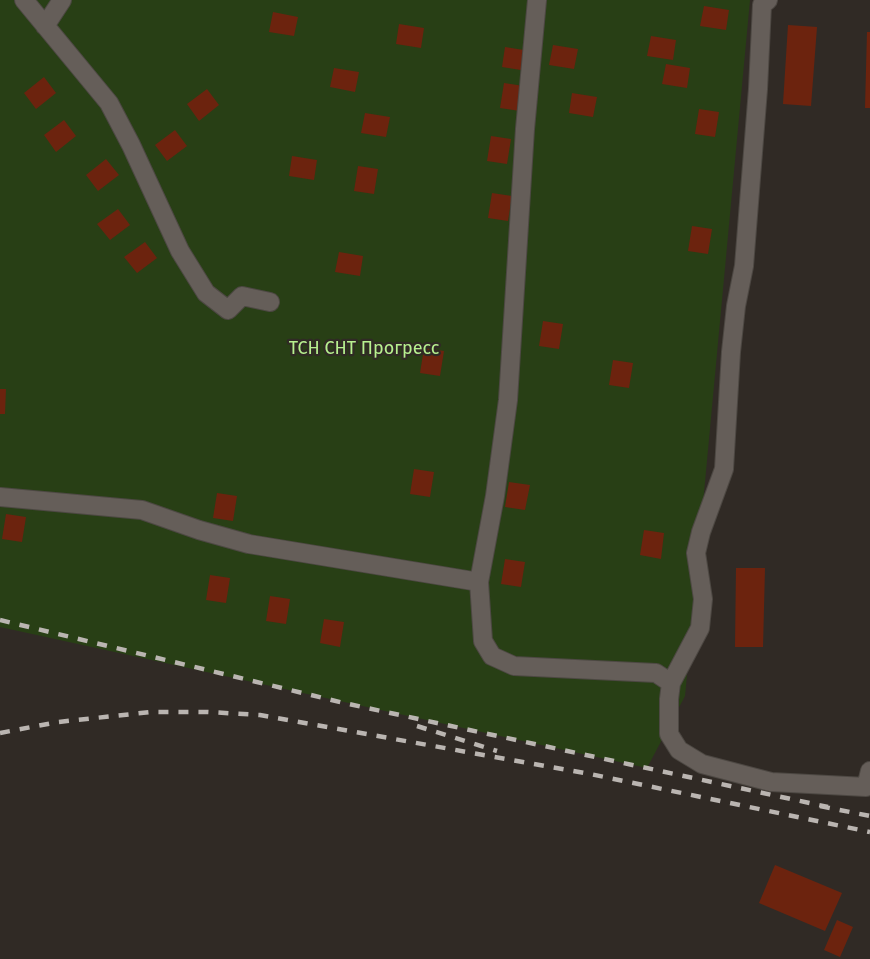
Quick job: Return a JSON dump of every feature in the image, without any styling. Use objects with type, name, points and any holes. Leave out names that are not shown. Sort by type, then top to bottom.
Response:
[{"type":"lane","points":[[24,0],[109,103],[180,251],[206,292],[228,310],[242,296],[270,302]]},
{"type":"lane","points":[[45,26],[62,0]]},
{"type":"lane","points":[[537,0],[525,129],[508,400],[495,496],[479,582],[483,640],[492,657],[514,666],[656,673],[671,683]]},
{"type":"lane","points":[[768,0],[762,5],[744,266],[736,306],[731,352],[724,469],[701,532],[696,553],[704,599],[700,628],[671,683],[669,734],[679,750],[702,764],[771,782],[866,787],[870,771]]},
{"type":"lane","points":[[0,497],[142,510],[249,544],[479,582]]},
{"type":"green space","name":"ТСН СНТ Прогресс","points":[[0,0],[750,0],[685,696],[647,768],[0,627]]},
{"type":"building","points":[[704,6],[729,10],[726,30],[700,26]]},
{"type":"building","points":[[273,12],[298,17],[294,36],[269,32]]},
{"type":"building","points":[[399,24],[424,28],[421,48],[396,44]]},
{"type":"building","points":[[788,25],[817,27],[811,106],[783,104]]},
{"type":"building","points":[[867,32],[870,32],[870,108],[865,108]]},
{"type":"building","points":[[651,36],[676,40],[673,60],[647,56]]},
{"type":"building","points":[[553,45],[578,49],[574,69],[549,65]]},
{"type":"building","points":[[505,47],[530,51],[527,71],[502,67]]},
{"type":"building","points":[[666,64],[690,68],[687,88],[662,84]]},
{"type":"building","points":[[334,68],[359,72],[355,92],[330,87]]},
{"type":"building","points":[[44,77],[56,93],[36,109],[24,93]]},
{"type":"building","points":[[504,83],[524,86],[520,111],[500,108]]},
{"type":"building","points":[[207,89],[219,105],[199,121],[187,104]]},
{"type":"building","points":[[572,93],[597,97],[593,117],[569,113]]},
{"type":"building","points":[[699,109],[719,112],[715,137],[695,134]]},
{"type":"building","points":[[365,113],[390,117],[386,137],[361,133]]},
{"type":"building","points":[[64,120],[76,136],[56,152],[44,135]]},
{"type":"building","points":[[175,130],[187,146],[167,161],[155,145]]},
{"type":"building","points":[[491,136],[511,139],[507,164],[487,161]]},
{"type":"building","points":[[292,156],[317,160],[314,180],[289,176]]},
{"type":"building","points":[[106,159],[119,175],[98,191],[86,175]]},
{"type":"building","points":[[358,166],[378,169],[374,194],[354,191]]},
{"type":"building","points":[[492,193],[512,196],[508,221],[488,218]]},
{"type":"building","points":[[118,209],[130,225],[110,240],[97,224]]},
{"type":"building","points":[[692,226],[712,229],[708,254],[688,251]]},
{"type":"building","points":[[145,242],[157,258],[137,273],[124,257]]},
{"type":"building","points":[[339,252],[363,256],[360,276],[335,272]]},
{"type":"building","points":[[543,321],[563,324],[559,349],[539,346]]},
{"type":"building","points":[[424,348],[444,351],[440,376],[420,373]]},
{"type":"building","points":[[613,360],[633,363],[629,388],[609,385]]},
{"type":"building","points":[[0,389],[6,389],[5,414],[0,414]]},
{"type":"building","points":[[414,469],[434,472],[430,497],[410,494]]},
{"type":"building","points":[[509,482],[530,485],[525,510],[505,507]]},
{"type":"building","points":[[217,493],[237,496],[233,521],[213,518]]},
{"type":"building","points":[[6,514],[26,517],[22,542],[2,539]]},
{"type":"building","points":[[644,530],[664,533],[661,559],[640,555]]},
{"type":"building","points":[[505,559],[525,562],[521,587],[501,584]]},
{"type":"building","points":[[736,568],[765,568],[763,647],[735,647]]},
{"type":"building","points":[[210,575],[230,578],[226,603],[206,600]]},
{"type":"building","points":[[270,596],[290,599],[286,624],[266,621]]},
{"type":"building","points":[[324,619],[344,622],[340,647],[320,643]]},
{"type":"building","points":[[775,865],[842,893],[825,931],[759,903]]},
{"type":"building","points":[[837,920],[853,927],[840,957],[824,950]]},
{"type":"railway","points":[[0,620],[344,703],[828,807]]},
{"type":"railway","points":[[0,733],[58,722],[151,712],[260,715],[590,774],[870,832]]},
{"type":"railway","points":[[417,726],[497,751]]},
{"type":"railway","points":[[820,806],[870,816]]}]
